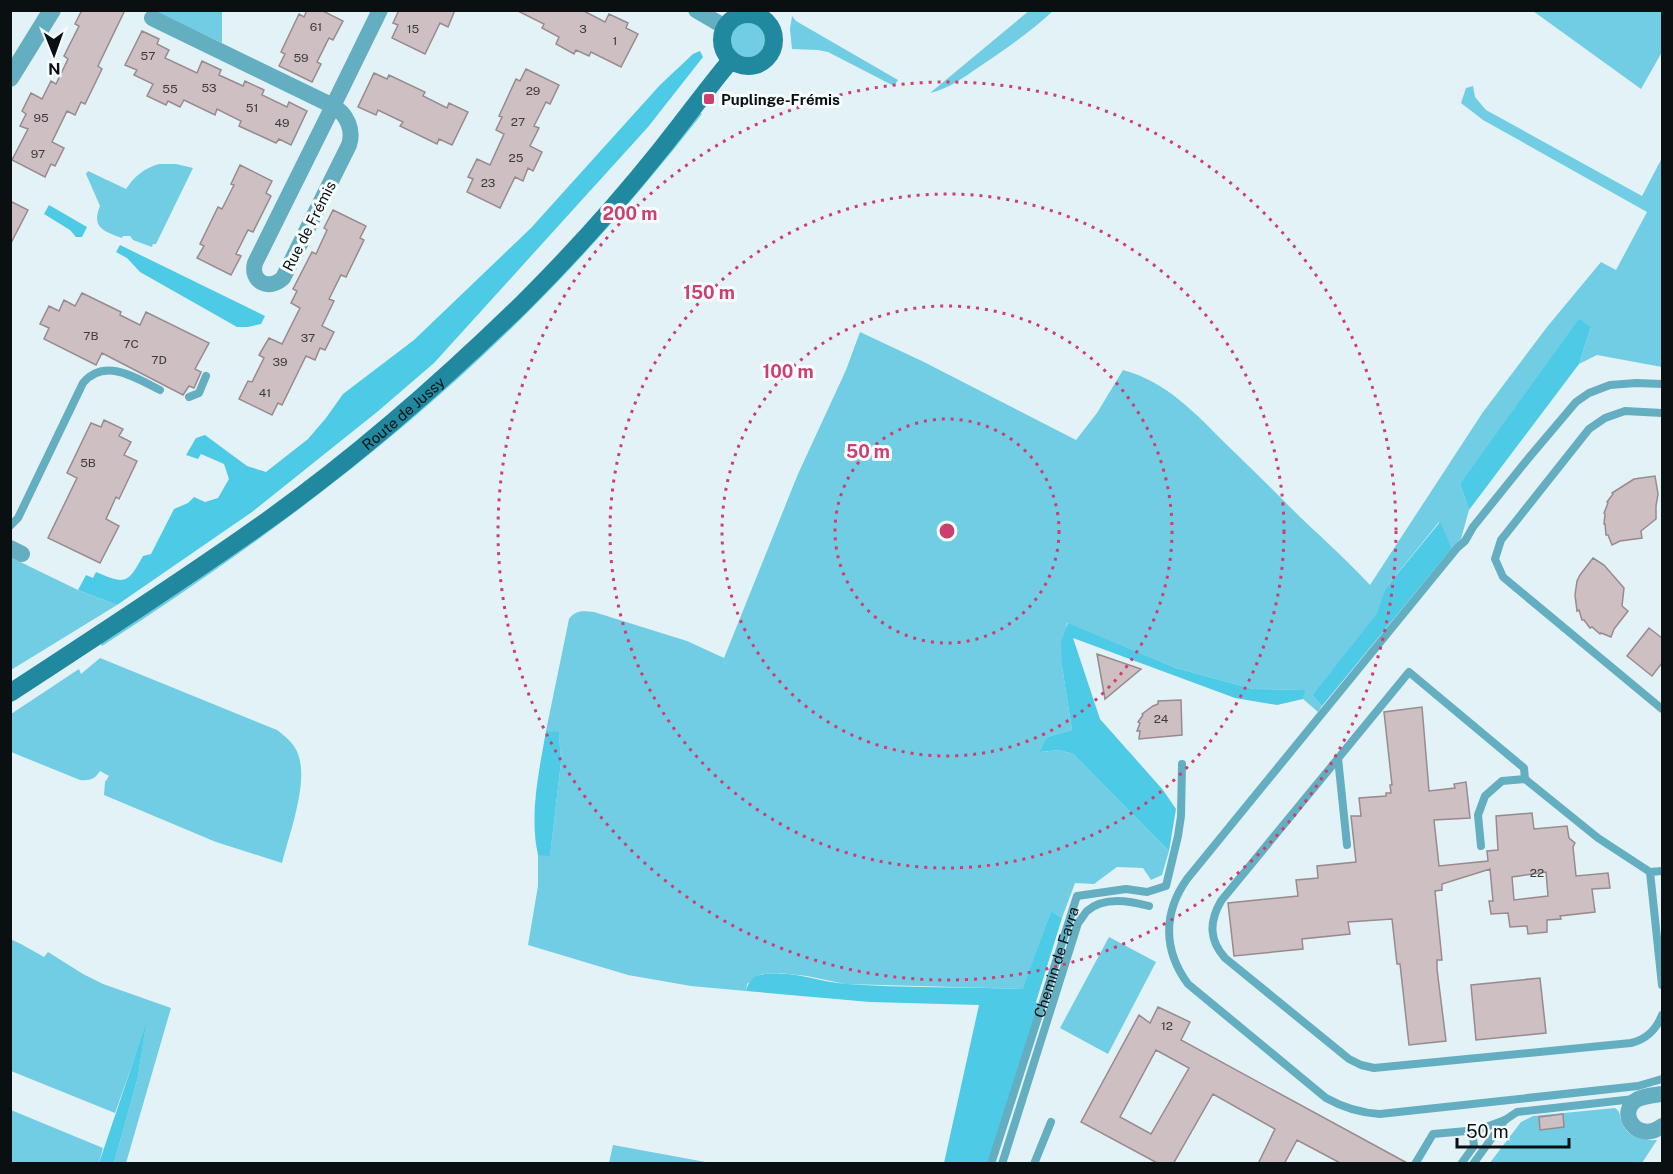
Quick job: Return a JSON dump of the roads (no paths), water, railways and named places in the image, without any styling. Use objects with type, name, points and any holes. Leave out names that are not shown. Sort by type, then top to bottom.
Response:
[{"type":"main road","points":[[741,14],[763,14],[774,36],[773,47],[768,56],[760,63],[751,66],[741,65],[731,60],[723,50],[722,38],[725,27],[741,14]]},
{"type":"main road","name":"Route de Jussy","points":[[10,693],[173,586],[269,519],[427,393],[517,309],[571,252],[632,183],[731,60]]},
{"type":"street","points":[[10,78],[52,10]]},
{"type":"street","name":"Rue de Frémis","points":[[152,18],[333,106],[343,114],[350,127],[349,145],[283,278],[274,284],[258,280],[254,274],[255,263],[333,106],[380,10]]},
{"type":"street","points":[[696,10],[725,27]]},
{"type":"street","points":[[1662,1094],[1640,1098],[1633,1102],[1628,1115],[1635,1128],[1648,1132],[1662,1126]]},
{"type":"lane","points":[[10,526],[18,518],[83,383],[88,378],[104,370],[118,371],[160,390]]},
{"type":"lane","points":[[189,397],[199,393],[206,376]]},
{"type":"lane","points":[[1662,384],[1610,385],[1589,393],[1576,402],[1473,527],[1465,541],[1187,879],[1173,904],[1169,921],[1170,948],[1176,965],[1188,984],[1326,1098],[1345,1108],[1380,1114],[1626,1088],[1649,1084],[1662,1078]]},
{"type":"lane","points":[[1662,413],[1625,411],[1605,418],[1589,429],[1501,540],[1495,559],[1503,577],[1662,709]]},
{"type":"lane","points":[[1525,779],[1524,768],[1409,672],[1221,901],[1214,913],[1212,924],[1218,950],[1349,1059],[1374,1068],[1631,1043],[1640,1041],[1652,1032],[1662,1015]]},
{"type":"lane","points":[[1338,758],[1347,845]]},
{"type":"lane","name":"Chemin de Favra","points":[[991,1164],[1077,896],[1126,889],[1146,892],[1167,886],[1181,816],[1182,765]]},
{"type":"lane","points":[[1481,846],[1478,815],[1485,796],[1502,781],[1525,779],[1598,838],[1650,872],[1662,871]]},
{"type":"lane","points":[[1650,872],[1662,985]]},
{"type":"lane","points":[[1002,1164],[1078,923],[1088,911],[1102,903],[1117,901],[1149,906]]},
{"type":"lane","points":[[1473,1164],[1505,1120],[1516,1112],[1640,1098]]},
{"type":"lane","points":[[1415,1164],[1433,1134],[1472,1130],[1505,1120]]},
{"type":"lane","points":[[1034,1164],[1051,1122]]},
{"type":"lane","points":[[1461,1164],[1474,1146],[1472,1130]]},
{"type":"place","name":"Puplinge-Frémis","points":[[709,99]]}]
